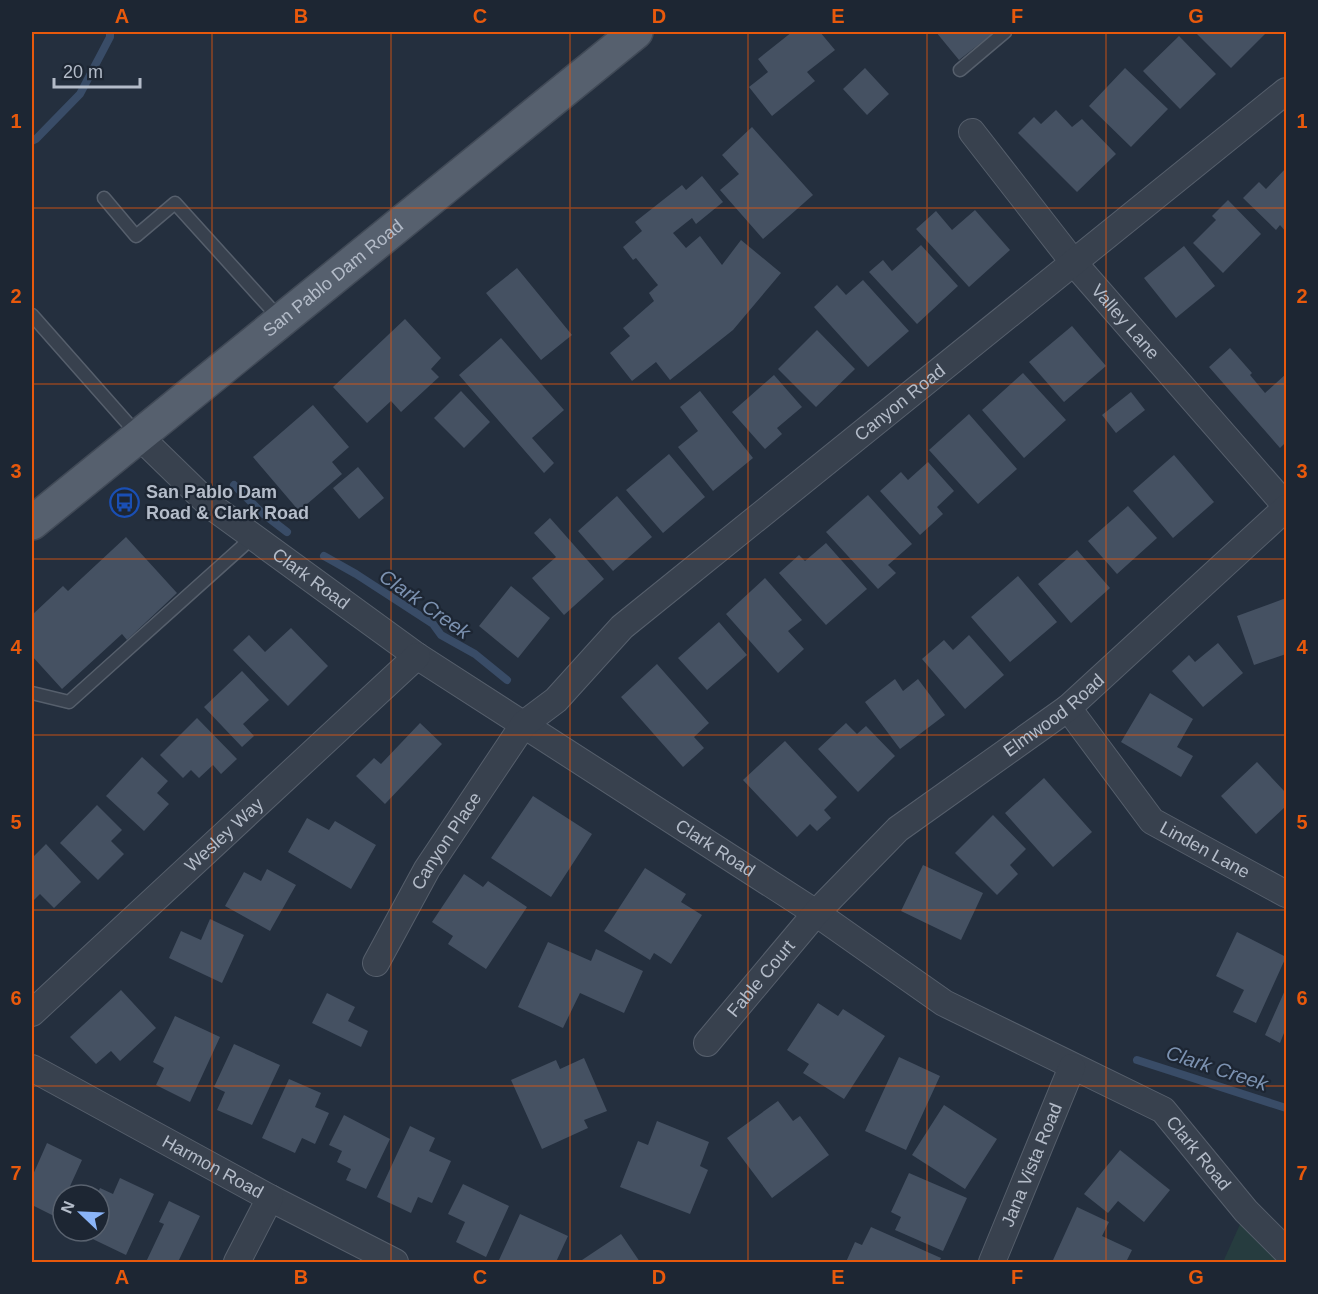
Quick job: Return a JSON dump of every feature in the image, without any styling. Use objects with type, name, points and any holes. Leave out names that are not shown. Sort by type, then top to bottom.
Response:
[{"type":"main road","name":"San Pablo Dam Road","points":[[32,523],[636,32]]},
{"type":"street","name":"Canyon Road","points":[[524,724],[556,700],[622,627],[1287,91]]},
{"type":"street","name":"Valley Lane","points":[[972,132],[1074,263],[1287,507]]},
{"type":"street","name":"Clark Road","points":[[139,436],[211,506],[417,656],[816,913],[944,1003],[1163,1110],[1246,1211],[1287,1251]]},
{"type":"street","name":"Elmwood Road","points":[[816,913],[898,829],[1068,708],[1287,507]]},
{"type":"street","name":"Wesley Way","points":[[32,1013],[417,656]]},
{"type":"street","name":"Linden Lane","points":[[1068,708],[1152,821],[1287,894]]},
{"type":"street","name":"Canyon Place","points":[[376,963],[427,869],[524,724]]},
{"type":"street","name":"Fable Court","points":[[707,1044],[816,913]]},
{"type":"street","name":"Jana Vista Road","points":[[992,1263],[1072,1067]]},
{"type":"street","name":"Harmon Road","points":[[32,1068],[270,1198],[395,1263]]},
{"type":"street","points":[[237,1263],[270,1198]]},
{"type":"lane","points":[[960,70],[1005,32]]},
{"type":"lane","points":[[104,198],[136,236],[174,202],[281,320]]},
{"type":"lane","points":[[32,315],[139,436]]},
{"type":"lane","points":[[32,693],[69,702],[254,537]]},
{"type":"green space","points":[[1246,1211],[1286,1262],[1223,1262]]},
{"type":"building","points":[[792,32],[820,32],[835,50],[807,72],[815,81],[772,116],[749,87],[768,72],[758,59]]},
{"type":"building","points":[[936,32],[990,32],[992,34],[959,60]]},
{"type":"building","points":[[1195,32],[1267,32],[1231,68]]},
{"type":"building","points":[[1179,36],[1216,74],[1180,109],[1143,71]]},
{"type":"building","points":[[865,68],[889,94],[867,115],[843,89]]},
{"type":"building","points":[[1125,68],[1168,109],[1131,147],[1089,106]]},
{"type":"building","points":[[1056,110],[1072,127],[1082,119],[1116,154],[1077,192],[1018,133],[1034,117],[1041,124]]},
{"type":"building","points":[[752,127],[813,195],[763,239],[720,190],[739,174],[722,155]]},
{"type":"building","points":[[1286,168],[1286,232],[1280,225],[1276,230],[1243,198],[1259,182],[1266,189]]},
{"type":"building","points":[[702,176],[723,202],[696,224],[692,218],[673,233],[686,248],[700,236],[722,265],[741,240],[781,273],[733,330],[670,380],[656,362],[632,381],[610,353],[630,336],[623,328],[654,301],[649,293],[658,285],[636,258],[633,260],[623,247],[642,231],[635,222],[682,185],[686,190]]},
{"type":"building","points":[[1228,200],[1261,234],[1223,273],[1193,243],[1216,220],[1212,216]]},
{"type":"building","points":[[975,210],[1010,250],[969,287],[916,229],[936,211],[952,230]]},
{"type":"building","points":[[921,245],[958,286],[917,324],[869,272],[883,260],[892,271]]},
{"type":"building","points":[[1184,246],[1215,286],[1176,318],[1144,278]]},
{"type":"building","points":[[517,268],[572,335],[541,360],[486,293]]},
{"type":"building","points":[[863,280],[909,331],[868,367],[814,307],[837,285],[846,295]]},
{"type":"building","points":[[405,319],[441,358],[431,369],[439,377],[401,412],[391,401],[367,423],[333,387]]},
{"type":"building","points":[[1072,326],[1106,366],[1064,402],[1029,362]]},
{"type":"building","points":[[817,330],[855,369],[816,407],[778,369]]},
{"type":"building","points":[[501,338],[564,410],[532,438],[554,463],[544,473],[459,375]]},
{"type":"building","points":[[1230,348],[1252,373],[1250,375],[1265,393],[1286,374],[1286,442],[1280,448],[1209,367]]},
{"type":"building","points":[[1023,373],[1066,420],[1024,458],[982,410]]},
{"type":"building","points":[[774,375],[802,407],[777,428],[782,434],[765,449],[732,412]]},
{"type":"building","points":[[461,391],[490,422],[464,448],[434,418]]},
{"type":"building","points":[[700,391],[753,458],[713,491],[678,447],[698,431],[680,407]]},
{"type":"building","points":[[1131,392],[1145,410],[1116,433],[1102,415]]},
{"type":"building","points":[[313,405],[349,447],[332,462],[342,474],[299,511],[253,457]]},
{"type":"building","points":[[969,414],[1017,469],[978,504],[929,450]]},
{"type":"building","points":[[669,454],[705,497],[663,533],[626,490]]},
{"type":"building","points":[[1174,455],[1214,502],[1173,538],[1133,491]]},
{"type":"building","points":[[928,462],[954,491],[937,507],[943,514],[920,535],[880,491],[901,472],[908,480]]},
{"type":"building","points":[[358,467],[384,498],[359,519],[333,488]]},
{"type":"building","points":[[868,495],[912,544],[888,565],[896,573],[878,589],[826,532]]},
{"type":"building","points":[[617,496],[652,537],[613,571],[578,531]]},
{"type":"building","points":[[1128,506],[1157,538],[1117,574],[1088,541]]},
{"type":"building","points":[[550,518],[604,579],[564,615],[532,578],[556,557],[534,533]]},
{"type":"building","points":[[126,537],[177,593],[127,640],[122,634],[62,689],[32,656],[32,615],[63,586],[68,591]]},
{"type":"building","points":[[826,543],[867,589],[826,625],[779,573],[799,555],[805,561]]},
{"type":"building","points":[[1077,550],[1110,588],[1071,623],[1038,584]]},
{"type":"building","points":[[1018,576],[1057,622],[1010,662],[971,617]]},
{"type":"building","points":[[765,578],[802,620],[788,631],[804,649],[778,673],[726,614]]},
{"type":"building","points":[[511,586],[550,618],[518,658],[479,626]]},
{"type":"building","points":[[1286,598],[1286,654],[1254,665],[1237,616]]},
{"type":"building","points":[[719,622],[747,655],[707,690],[678,658]]},
{"type":"building","points":[[291,628],[328,666],[288,706],[233,650],[249,635],[265,652]]},
{"type":"building","points":[[969,635],[1004,675],[965,709],[922,659],[944,640],[953,650]]},
{"type":"building","points":[[1218,643],[1243,673],[1203,707],[1172,671],[1189,655],[1195,662]]},
{"type":"building","points":[[657,664],[709,723],[694,737],[704,748],[683,767],[621,697]]},
{"type":"building","points":[[242,671],[269,700],[243,724],[254,736],[242,747],[204,707]]},
{"type":"building","points":[[895,679],[903,691],[918,679],[945,715],[900,749],[865,702]]},
{"type":"building","points":[[1150,693],[1193,719],[1177,747],[1193,756],[1181,777],[1121,742]]},
{"type":"building","points":[[197,718],[237,759],[221,774],[213,765],[199,778],[191,770],[183,778],[160,755]]},
{"type":"building","points":[[420,723],[442,744],[385,804],[356,776],[374,758],[381,764]]},
{"type":"building","points":[[846,723],[857,734],[866,726],[895,756],[858,792],[818,749]]},
{"type":"building","points":[[785,741],[837,797],[824,810],[831,818],[817,831],[810,824],[797,837],[743,780]]},
{"type":"building","points":[[142,757],[168,781],[157,793],[169,804],[144,831],[106,796]]},
{"type":"building","points":[[1257,762],[1286,793],[1286,806],[1256,834],[1221,796]]},
{"type":"building","points":[[1044,778],[1092,832],[1053,867],[1005,813]]},
{"type":"building","points":[[533,796],[592,834],[551,897],[491,858]]},
{"type":"building","points":[[97,805],[122,830],[111,841],[124,854],[98,880],[60,843]]},
{"type":"building","points":[[993,815],[1026,849],[1010,865],[1018,874],[997,895],[955,853]]},
{"type":"building","points":[[307,818],[329,830],[335,821],[376,845],[351,889],[288,852]]},
{"type":"building","points":[[46,844],[81,882],[54,908],[40,894],[32,902],[32,858]]},
{"type":"building","points":[[923,865],[983,893],[961,940],[901,911]]},
{"type":"building","points":[[645,868],[686,894],[681,902],[702,915],[671,964],[654,953],[650,960],[604,931]]},
{"type":"building","points":[[267,869],[296,885],[270,931],[225,906],[244,872],[261,881]]},
{"type":"building","points":[[464,874],[483,887],[488,881],[527,907],[486,969],[448,944],[453,936],[432,922]]},
{"type":"building","points":[[210,919],[244,935],[222,983],[169,958],[181,931],[201,940]]},
{"type":"building","points":[[1237,932],[1286,957],[1256,1023],[1233,1012],[1244,990],[1216,976]]},
{"type":"building","points":[[548,942],[591,961],[596,949],[643,971],[624,1013],[580,993],[563,1028],[518,1007]]},
{"type":"building","points":[[1286,988],[1286,1028],[1280,1043],[1265,1035]]},
{"type":"building","points":[[121,990],[156,1028],[120,1061],[111,1051],[96,1064],[70,1037]]},
{"type":"building","points":[[327,993],[355,1007],[348,1021],[368,1031],[361,1047],[312,1023]]},
{"type":"building","points":[[818,1003],[838,1016],[843,1009],[885,1036],[844,1099],[803,1073],[809,1064],[787,1050]]},
{"type":"building","points":[[175,1016],[220,1037],[190,1102],[156,1085],[164,1068],[153,1062]]},
{"type":"building","points":[[234,1044],[280,1065],[252,1125],[217,1110],[225,1092],[214,1087]]},
{"type":"building","points":[[899,1057],[940,1076],[906,1150],[865,1131]]},
{"type":"building","points":[[584,1058],[607,1111],[584,1120],[588,1128],[542,1149],[511,1080],[556,1060],[560,1069]]},
{"type":"building","points":[[289,1079],[321,1093],[315,1107],[329,1113],[315,1144],[302,1138],[295,1153],[262,1138]]},
{"type":"building","points":[[778,1101],[793,1121],[800,1116],[829,1155],[772,1198],[727,1138]]},
{"type":"building","points":[[944,1105],[997,1139],[965,1189],[912,1155]]},
{"type":"building","points":[[344,1115],[390,1139],[366,1189],[346,1180],[351,1169],[337,1162],[342,1151],[329,1145]]},
{"type":"building","points":[[657,1121],[709,1142],[700,1166],[708,1170],[690,1214],[620,1187],[638,1141],[648,1145]]},
{"type":"building","points":[[410,1126],[435,1138],[429,1151],[451,1161],[432,1203],[418,1197],[411,1213],[377,1197]]},
{"type":"building","points":[[47,1143],[82,1160],[71,1183],[51,1183],[51,1214],[32,1205],[32,1177]]},
{"type":"building","points":[[1120,1150],[1170,1190],[1144,1222],[1118,1201],[1108,1213],[1084,1194]]},
{"type":"building","points":[[909,1173],[967,1198],[943,1251],[895,1230],[901,1217],[891,1212]]},
{"type":"building","points":[[120,1178],[154,1194],[126,1255],[101,1243],[111,1243],[111,1193],[113,1194]]},
{"type":"building","points":[[463,1184],[509,1206],[486,1257],[456,1242],[465,1222],[448,1214]]},
{"type":"building","points":[[169,1201],[200,1216],[178,1262],[146,1262],[164,1224],[159,1222]]},
{"type":"building","points":[[1077,1207],[1109,1222],[1102,1236],[1132,1250],[1126,1262],[1059,1262],[1053,1260]]},
{"type":"building","points":[[520,1214],[568,1236],[556,1262],[541,1260],[540,1262],[504,1262],[499,1260]]},
{"type":"building","points":[[871,1227],[941,1258],[939,1262],[846,1262],[855,1242],[862,1245]]},
{"type":"building","points":[[621,1234],[640,1262],[579,1262]]},
{"type":"waterway","points":[[32,141],[80,94],[110,37],[110,32]]},
{"type":"waterway","name":"Clark Creek","points":[[234,485],[261,512],[287,532]]},
{"type":"waterway","name":"Clark Creek","points":[[324,556],[433,624],[441,635],[475,654],[507,680]]},
{"type":"waterway","name":"Clark Creek","points":[[1137,1060],[1286,1108]]},
{"type":"place","name":"San Pablo Dam Road & Clark Road","points":[[125,502]]}]
